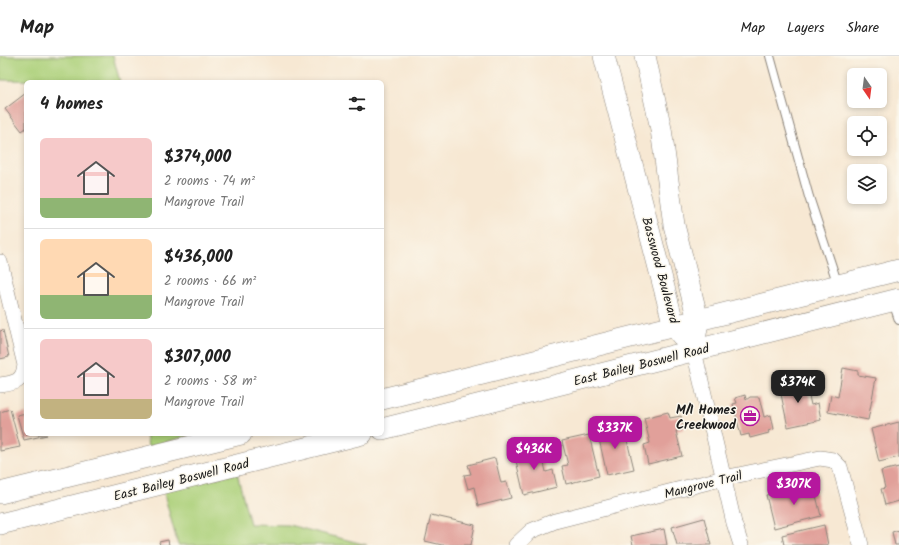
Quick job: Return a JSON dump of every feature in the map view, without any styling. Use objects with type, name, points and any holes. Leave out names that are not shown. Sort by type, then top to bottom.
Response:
[{"type":"main road","name":"Basswood Boulevard","points":[[604,56],[674,326],[694,351]]},
{"type":"main road","name":"Basswood Boulevard","points":[[644,56],[661,129],[674,225],[698,320],[694,351]]},
{"type":"main road","points":[[384,398],[893,271],[897,307]]},
{"type":"main road","name":"East Bailey Boswell Road","points":[[384,428],[694,351],[897,307]]},
{"type":"main road","points":[[0,493],[233,436]]},
{"type":"main road","name":"East Bailey Boswell Road","points":[[0,524],[354,436]]},
{"type":"street","points":[[0,262],[24,358],[24,375],[18,380],[0,385]]},
{"type":"street","points":[[694,351],[741,545]]},
{"type":"street","name":"Mangrove Trail","points":[[516,545],[531,531],[555,521],[724,478],[820,458],[833,460],[840,467],[844,476],[861,545]]},
{"type":"lane","points":[[770,56],[810,197],[838,285]]},
{"type":"green space","points":[[0,56],[113,56],[119,80],[24,80],[0,80]]},
{"type":"green space","points":[[146,436],[188,436],[148,447]]},
{"type":"green space","points":[[237,473],[250,524],[289,525],[367,545],[178,545],[163,490]]},
{"type":"building","points":[[24,95],[24,130],[22,131],[5,109]]},
{"type":"building","points":[[3,330],[9,357],[0,359],[0,331]]},
{"type":"building","points":[[843,368],[858,371],[858,375],[876,378],[868,420],[828,412],[831,395],[838,397]]},
{"type":"building","points":[[805,379],[811,405],[818,403],[821,420],[788,427],[779,385]]},
{"type":"building","name":"M/I Homes Creekwood","points":[[745,395],[746,400],[750,397],[759,397],[764,417],[771,415],[774,429],[768,431],[769,433],[750,438],[749,434],[741,436],[733,404],[737,403],[735,398]]},
{"type":"building","points":[[10,409],[20,447],[0,451],[0,412]]},
{"type":"building","points":[[668,412],[670,418],[681,416],[684,429],[676,431],[682,456],[648,464],[644,445],[650,443],[644,418]]},
{"type":"building","points":[[24,413],[24,436],[42,436],[24,440],[17,415]]},
{"type":"building","points":[[899,422],[899,457],[879,462],[871,429]]},
{"type":"building","points":[[623,424],[634,469],[607,475],[597,430]]},
{"type":"building","points":[[589,435],[599,476],[566,484],[562,466],[568,465],[562,441]]},
{"type":"building","points":[[540,446],[546,472],[553,470],[557,487],[524,495],[514,452]]},
{"type":"building","points":[[495,458],[501,483],[507,482],[511,498],[478,506],[474,487],[468,489],[464,475],[471,474],[468,465]]},
{"type":"building","points":[[899,467],[899,501],[885,505],[881,489],[885,488],[881,471]]},
{"type":"building","points":[[813,483],[821,516],[774,528],[766,495]]},
{"type":"building","points":[[431,515],[475,525],[471,545],[442,545],[425,541]]},
{"type":"building","points":[[704,518],[711,545],[677,545],[672,527]]},
{"type":"building","points":[[824,525],[828,545],[784,545],[782,535]]},
{"type":"building","points":[[664,529],[667,545],[633,545],[631,536]]},
{"type":"building","points":[[899,530],[899,545],[895,545],[892,532]]},
{"type":"building","points":[[168,540],[169,545],[160,545],[159,542]]},
{"type":"place","name":"M/I Homes Creekwood","points":[[750,416]]}]
